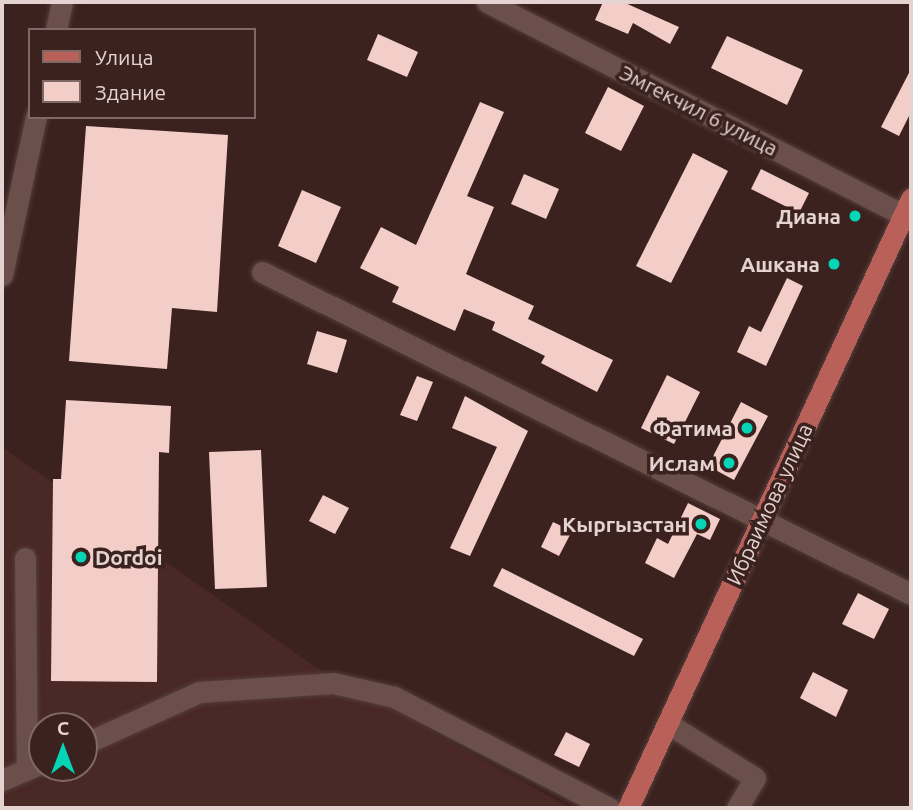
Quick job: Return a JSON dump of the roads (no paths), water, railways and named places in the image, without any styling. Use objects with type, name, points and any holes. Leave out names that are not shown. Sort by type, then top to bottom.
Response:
[{"type":"main road","name":"Ибраимова улица","points":[[628,808],[670,725],[759,523],[909,211]]},
{"type":"street","points":[[56,28],[62,2]]},
{"type":"street","name":"Эмгекчил 6 улица","points":[[487,2],[909,211]]},
{"type":"street","points":[[2,275],[36,119]]},
{"type":"street","points":[[262,272],[759,523],[911,594]]},
{"type":"street","points":[[25,558],[32,712]]},
{"type":"street","points":[[98,738],[199,692],[334,682],[394,697],[609,808]]},
{"type":"street","points":[[670,725],[755,778],[737,808]]},
{"type":"street","points":[[2,780],[28,769]]},
{"type":"place","name":"Диана","points":[[855,216]]},
{"type":"place","name":"Ашкана","points":[[834,264]]},
{"type":"place","name":"Фатима","points":[[747,428]]},
{"type":"place","name":"Ислам","points":[[729,463]]},
{"type":"place","name":"Кыргызстан","points":[[701,524]]},
{"type":"place","name":"Dordoi","points":[[81,557]]}]
